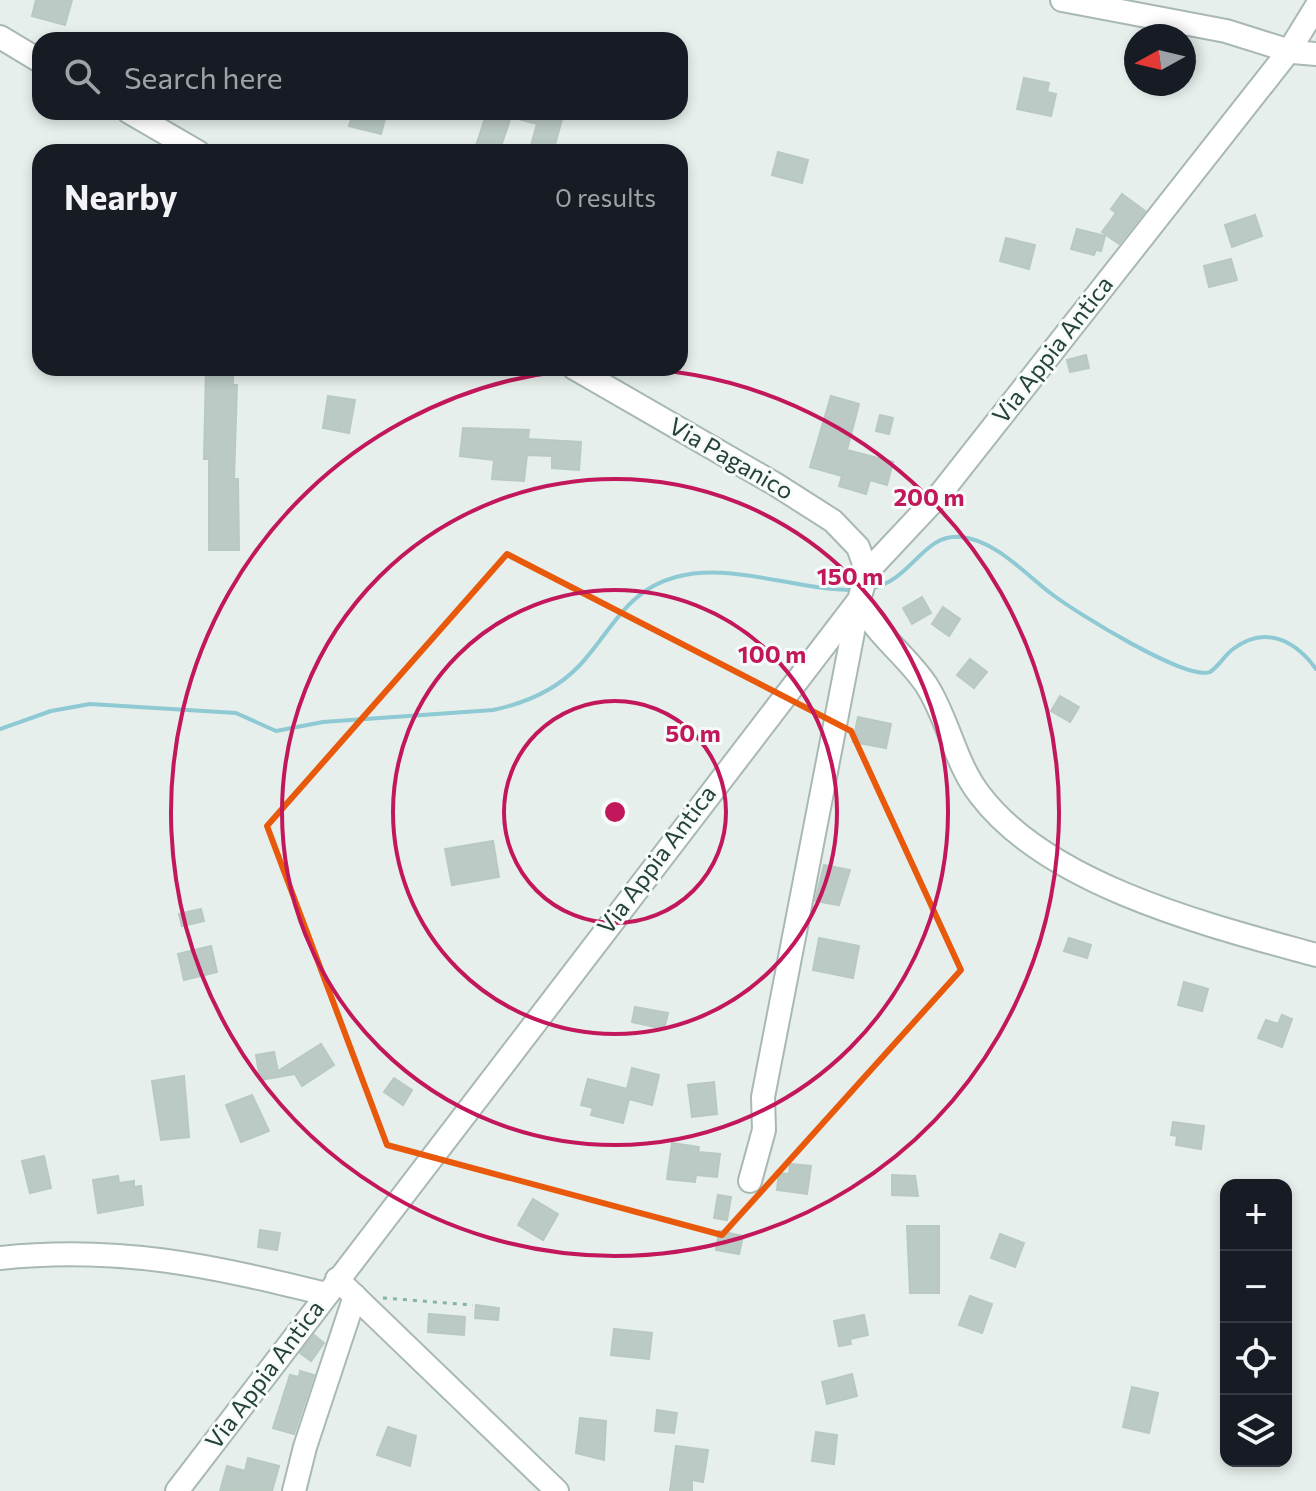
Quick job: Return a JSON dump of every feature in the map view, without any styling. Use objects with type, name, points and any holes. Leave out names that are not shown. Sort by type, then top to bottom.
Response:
[{"type":"street","points":[[1062,0],[1246,36],[1289,51],[1316,54]]},
{"type":"street","name":"Via Appia Antica","points":[[187,1486],[332,1286],[859,600],[867,572],[941,493],[1289,51],[1316,7]]},
{"type":"street","points":[[0,37],[32,56]]},
{"type":"street","points":[[143,120],[184,144]]},
{"type":"street","name":"Via Paganico","points":[[588,376],[833,521],[858,547],[867,572]]},
{"type":"street","points":[[750,1181],[764,1130],[763,1097],[859,600]]},
{"type":"street","points":[[859,600],[871,620],[925,683],[978,793],[1014,830],[1057,858],[1142,902],[1316,955]]},
{"type":"street","points":[[825,642],[849,652]]},
{"type":"street","points":[[0,1258],[81,1253],[159,1257],[332,1286],[355,1296],[557,1491]]},
{"type":"street","points":[[294,1491],[305,1447],[355,1296]]},
{"type":"path","points":[[355,1296],[473,1305]]},
{"type":"highlighted area","points":[[507,554],[851,731],[961,970],[722,1235],[387,1145],[267,826]]},
{"type":"building","points":[[36,0],[72,0],[65,25],[32,16]]},
{"type":"building","points":[[1024,78],[1049,83],[1047,92],[1056,94],[1051,116],[1017,109]]},
{"type":"building","points":[[351,120],[385,120],[381,134],[349,126]]},
{"type":"building","points":[[484,120],[510,120],[502,144],[477,144]]},
{"type":"building","points":[[522,120],[562,120],[555,144],[531,144],[537,124]]},
{"type":"building","points":[[778,152],[808,160],[802,183],[772,175]]},
{"type":"building","points":[[1122,194],[1145,211],[1119,244],[1102,232],[1116,213],[1111,209]]},
{"type":"building","points":[[1255,215],[1262,236],[1232,247],[1225,225]]},
{"type":"building","points":[[1077,229],[1105,236],[1101,251],[1096,250],[1094,255],[1071,249]]},
{"type":"building","points":[[1006,238],[1035,245],[1029,269],[1000,261]]},
{"type":"building","points":[[1231,259],[1237,280],[1209,287],[1204,266]]},
{"type":"building","points":[[1086,355],[1089,368],[1070,372],[1067,360]]},
{"type":"building","points":[[206,376],[233,376],[233,385],[237,385],[234,479],[238,479],[239,550],[209,550],[209,459],[204,459]]},
{"type":"building","points":[[328,396],[355,400],[349,433],[323,428]]},
{"type":"building","points":[[831,396],[859,404],[847,450],[893,462],[887,485],[870,480],[866,494],[839,486],[842,476],[810,467]]},
{"type":"building","points":[[880,415],[893,418],[889,434],[876,431]]},
{"type":"building","points":[[463,428],[529,430],[528,439],[581,442],[579,470],[552,468],[552,456],[527,455],[524,481],[492,479],[494,460],[460,456]]},
{"type":"building","points":[[922,597],[931,613],[912,624],[903,608]]},
{"type":"building","points":[[943,607],[960,619],[949,636],[932,624]]},
{"type":"building","points":[[970,659],[987,672],[974,688],[957,675]]},
{"type":"building","points":[[1060,696],[1079,707],[1070,722],[1051,711]]},
{"type":"building","points":[[858,717],[891,724],[886,748],[853,742]]},
{"type":"building","points":[[493,841],[499,877],[452,885],[445,849]]},
{"type":"building","points":[[824,865],[850,870],[839,905],[815,901]]},
{"type":"building","points":[[201,909],[204,921],[182,926],[179,914]]},
{"type":"building","points":[[819,938],[859,946],[853,978],[813,970]]},
{"type":"building","points":[[1069,938],[1091,945],[1087,958],[1064,951]]},
{"type":"building","points":[[211,946],[217,972],[184,980],[178,954]]},
{"type":"building","points":[[1184,982],[1208,989],[1202,1011],[1178,1005]]},
{"type":"building","points":[[635,1007],[668,1013],[664,1029],[632,1022]]},
{"type":"building","points":[[1282,1015],[1292,1019],[1282,1047],[1258,1038],[1266,1020],[1278,1024]]},
{"type":"building","points":[[321,1044],[334,1065],[302,1086],[295,1074],[260,1080],[256,1055],[274,1052],[278,1071]]},
{"type":"building","points":[[632,1068],[659,1075],[652,1105],[629,1099],[623,1123],[591,1115],[593,1108],[581,1105],[588,1079],[627,1089]]},
{"type":"building","points":[[184,1076],[189,1137],[161,1140],[152,1081]]},
{"type":"building","points":[[394,1078],[412,1090],[403,1105],[384,1092]]},
{"type":"building","points":[[714,1082],[717,1114],[692,1117],[688,1085]]},
{"type":"building","points":[[252,1095],[269,1131],[241,1142],[226,1105]]},
{"type":"building","points":[[1173,1122],[1204,1126],[1201,1149],[1176,1145],[1177,1136],[1171,1135]]},
{"type":"building","points":[[672,1143],[699,1147],[698,1152],[720,1154],[717,1177],[696,1175],[695,1182],[667,1179]]},
{"type":"building","points":[[44,1156],[51,1188],[30,1193],[22,1161]]},
{"type":"building","points":[[790,1164],[811,1166],[807,1194],[777,1190],[779,1173],[789,1174]]},
{"type":"building","points":[[892,1175],[915,1176],[918,1196],[892,1195]]},
{"type":"building","points":[[118,1176],[119,1183],[134,1181],[134,1187],[141,1186],[143,1205],[98,1213],[93,1180]]},
{"type":"building","points":[[718,1195],[731,1197],[727,1220],[714,1218]]},
{"type":"building","points":[[533,1199],[558,1214],[543,1240],[518,1225]]},
{"type":"building","points":[[907,1226],[939,1226],[939,1293],[910,1293]]},
{"type":"building","points":[[260,1230],[280,1233],[277,1250],[258,1247]]},
{"type":"building","points":[[719,1231],[743,1236],[739,1254],[716,1250]]},
{"type":"building","points":[[1000,1234],[1024,1243],[1015,1267],[991,1258]]},
{"type":"building","points":[[970,1296],[992,1304],[982,1333],[959,1325]]},
{"type":"building","points":[[476,1305],[499,1308],[498,1320],[475,1318]]},
{"type":"building","points":[[429,1314],[465,1317],[464,1335],[428,1332]]},
{"type":"building","points":[[864,1315],[868,1335],[850,1339],[851,1344],[839,1346],[834,1321]]},
{"type":"building","points":[[614,1329],[652,1333],[649,1359],[611,1355]]},
{"type":"building","points":[[314,1335],[324,1343],[311,1361],[300,1353]]},
{"type":"building","points":[[300,1371],[314,1375],[294,1434],[273,1428],[290,1375],[299,1377]]},
{"type":"building","points":[[852,1374],[857,1396],[827,1404],[822,1382]]},
{"type":"building","points":[[1132,1387],[1158,1393],[1149,1433],[1123,1427]]},
{"type":"building","points":[[657,1410],[677,1413],[674,1433],[655,1431]]},
{"type":"building","points":[[580,1418],[606,1421],[604,1460],[576,1453]]},
{"type":"building","points":[[388,1427],[416,1436],[410,1466],[377,1455]]},
{"type":"building","points":[[816,1432],[837,1435],[834,1464],[812,1461]]},
{"type":"building","points":[[676,1446],[708,1450],[703,1482],[692,1480],[692,1491],[670,1491]]},
{"type":"building","points":[[248,1458],[279,1466],[272,1491],[220,1491],[227,1466],[245,1471]]},
{"type":"waterway","points":[[869,589],[896,577],[936,542],[961,537],[999,552],[1084,616],[1132,644],[1179,666],[1197,672],[1210,672],[1245,642],[1268,637],[1279,639],[1299,650],[1316,669]]},
{"type":"waterway","points":[[0,729],[51,711],[90,704],[236,713],[276,731],[323,722],[493,710],[529,699],[560,682],[579,666],[632,602],[659,583],[676,577],[719,573],[853,590]]}]
